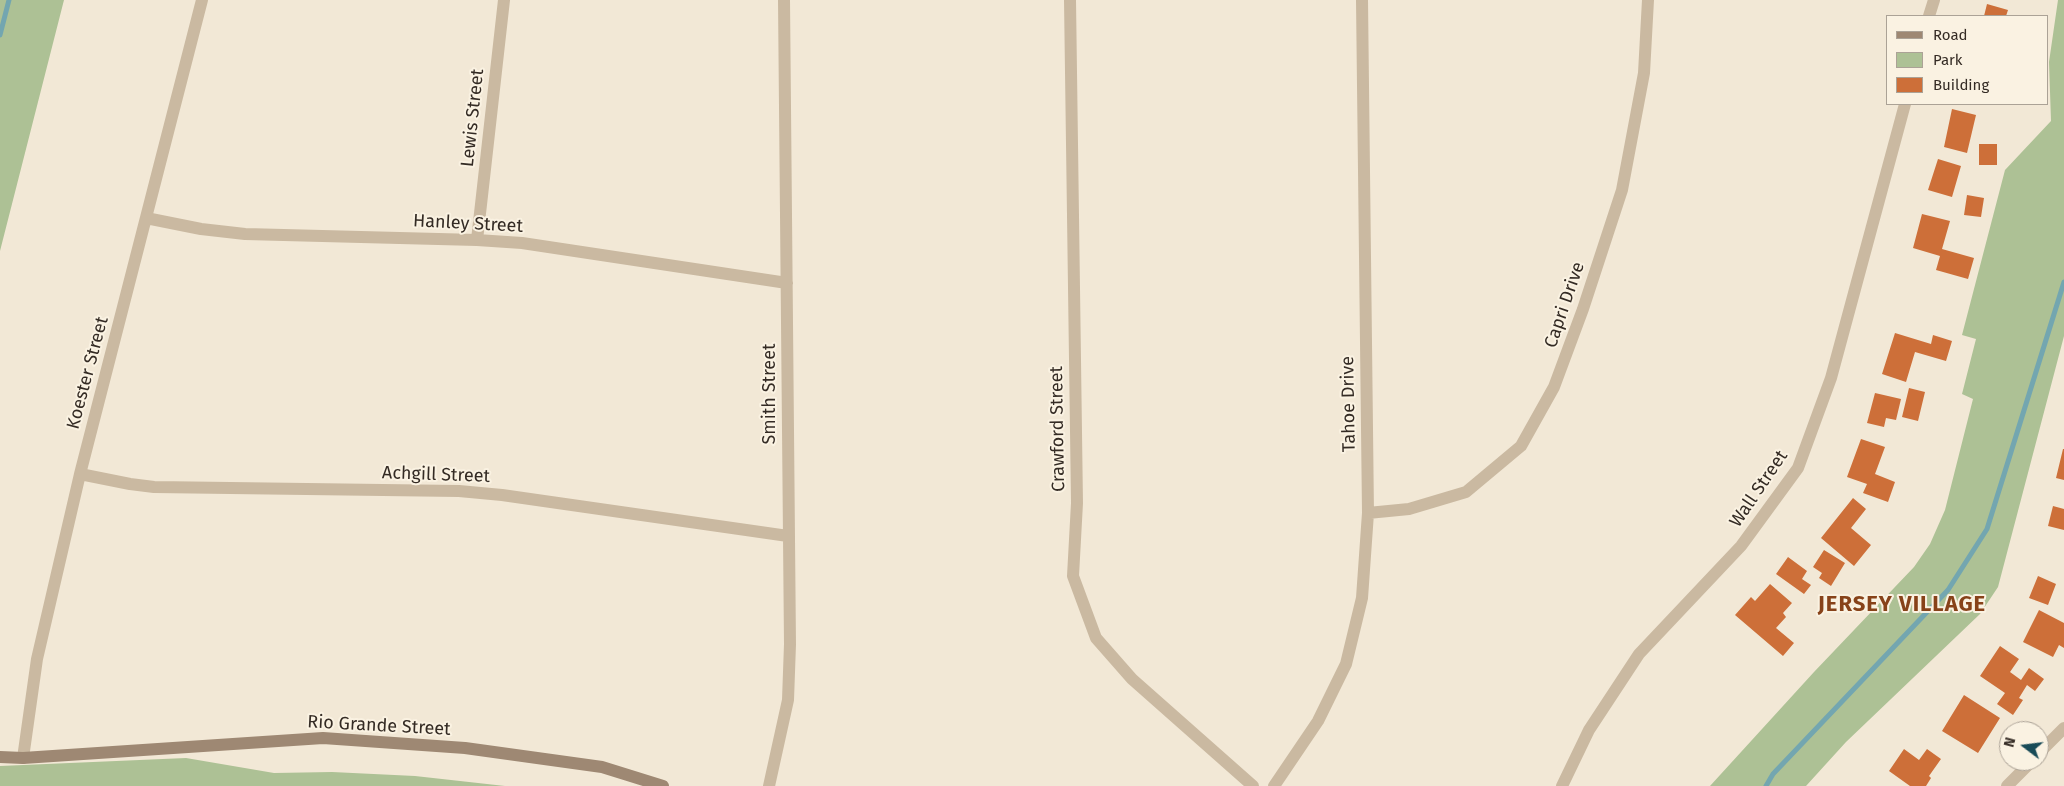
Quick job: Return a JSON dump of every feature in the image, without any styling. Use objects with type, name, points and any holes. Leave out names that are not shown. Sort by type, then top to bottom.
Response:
[{"type":"street","name":"Koester Street","points":[[23,758],[37,659],[80,474],[202,0]]},
{"type":"street","name":"Lewis Street","points":[[477,240],[504,0]]},
{"type":"street","name":"Smith Street","points":[[769,786],[788,700],[790,644],[784,0]]},
{"type":"street","name":"Crawford Street","points":[[1070,0],[1077,503],[1074,576],[1096,638],[1132,679],[1253,786]]},
{"type":"street","name":"Tahoe Drive","points":[[1274,786],[1318,721],[1346,664],[1362,598],[1368,513],[1362,0]]},
{"type":"street","name":"Capri Drive","points":[[1368,513],[1409,509],[1466,492],[1521,446],[1554,387],[1583,309],[1622,190],[1644,73],[1648,0]]},
{"type":"street","points":[[1929,15],[1934,0]]},
{"type":"street","name":"Wall Street","points":[[1562,786],[1589,730],[1639,654],[1741,546],[1798,468],[1830,378],[1906,105]]},
{"type":"street","name":"Hanley Street","points":[[146,218],[201,230],[245,234],[477,240],[569,250],[787,283]]},
{"type":"street","name":"Achgill Street","points":[[80,474],[154,487],[450,491],[502,495],[788,536]]},
{"type":"street","points":[[2049,744],[2064,728]]},
{"type":"street","name":"Rio Grande Street","points":[[0,756],[23,758],[323,738],[474,749],[602,767],[663,786]]},
{"type":"street","points":[[2007,786],[2022,771]]},
{"type":"green space","points":[[0,0],[64,0],[0,251]]},
{"type":"green space","points":[[2058,0],[2064,0],[2064,336],[1998,587],[1980,614],[1846,742],[1806,786],[1710,786],[1814,672],[1914,567],[1930,544],[1945,510],[1973,399],[1962,394],[1976,339],[1962,335],[2005,170],[2051,121],[2049,62]]},
{"type":"green space","points":[[186,758],[274,773],[332,772],[415,776],[505,786],[0,786],[0,766]]},
{"type":"building","points":[[1987,4],[2008,10],[2006,15],[1984,15]]},
{"type":"building","points":[[1952,109],[1976,115],[1967,153],[1944,147]]},
{"type":"building","points":[[1979,144],[1997,144],[1997,165],[1979,165]]},
{"type":"building","points":[[1938,159],[1961,166],[1952,197],[1928,190]]},
{"type":"building","points":[[1967,195],[1984,198],[1981,217],[1964,215]]},
{"type":"building","points":[[1922,214],[1950,221],[1942,249],[1974,258],[1968,279],[1936,270],[1940,256],[1913,248]]},
{"type":"building","points":[[1895,333],[1931,344],[1933,335],[1952,341],[1946,361],[1915,352],[1906,382],[1882,374]]},
{"type":"building","points":[[1909,388],[1925,392],[1918,421],[1902,417]]},
{"type":"building","points":[[1875,393],[1901,399],[1896,420],[1886,418],[1884,427],[1867,423]]},
{"type":"building","points":[[1861,439],[1885,447],[1875,474],[1895,482],[1888,502],[1863,493],[1867,484],[1847,477]]},
{"type":"building","points":[[2064,449],[2064,480],[2056,478]]},
{"type":"building","points":[[1853,498],[1866,509],[1851,528],[1871,545],[1854,566],[1821,538]]},
{"type":"building","points":[[2053,506],[2064,509],[2064,530],[2048,526]]},
{"type":"building","points":[[1824,550],[1845,563],[1831,586],[1819,578],[1822,573],[1813,567]]},
{"type":"building","points":[[1788,557],[1807,571],[1802,579],[1811,585],[1804,594],[1776,574]]},
{"type":"building","points":[[2038,576],[2056,584],[2048,605],[2029,598]]},
{"type":"building","points":[[1770,584],[1792,603],[1783,613],[1786,617],[1776,628],[1794,643],[1783,656],[1735,615],[1751,597],[1755,601]]},
{"type":"building","points":[[2039,610],[2064,623],[2064,648],[2059,645],[2053,657],[2023,642]]},
{"type":"building","points":[[2000,646],[2019,659],[2010,672],[2021,680],[2029,668],[2044,679],[2035,691],[2027,685],[2019,698],[2023,700],[2013,715],[1997,704],[2005,693],[1980,676]]},
{"type":"building","points":[[1964,695],[2000,718],[1978,753],[1942,731]]},
{"type":"building","points":[[1904,749],[1919,760],[1927,749],[1941,759],[1929,776],[1931,778],[1926,786],[1910,786],[1889,771]]},
{"type":"waterway","points":[[0,35],[9,0]]},
{"type":"waterway","points":[[1766,786],[1773,774],[1948,590],[1987,529],[2064,282]]},
{"type":"district","name":"JERSEY VILLAGE","points":[[1902,605]]}]
